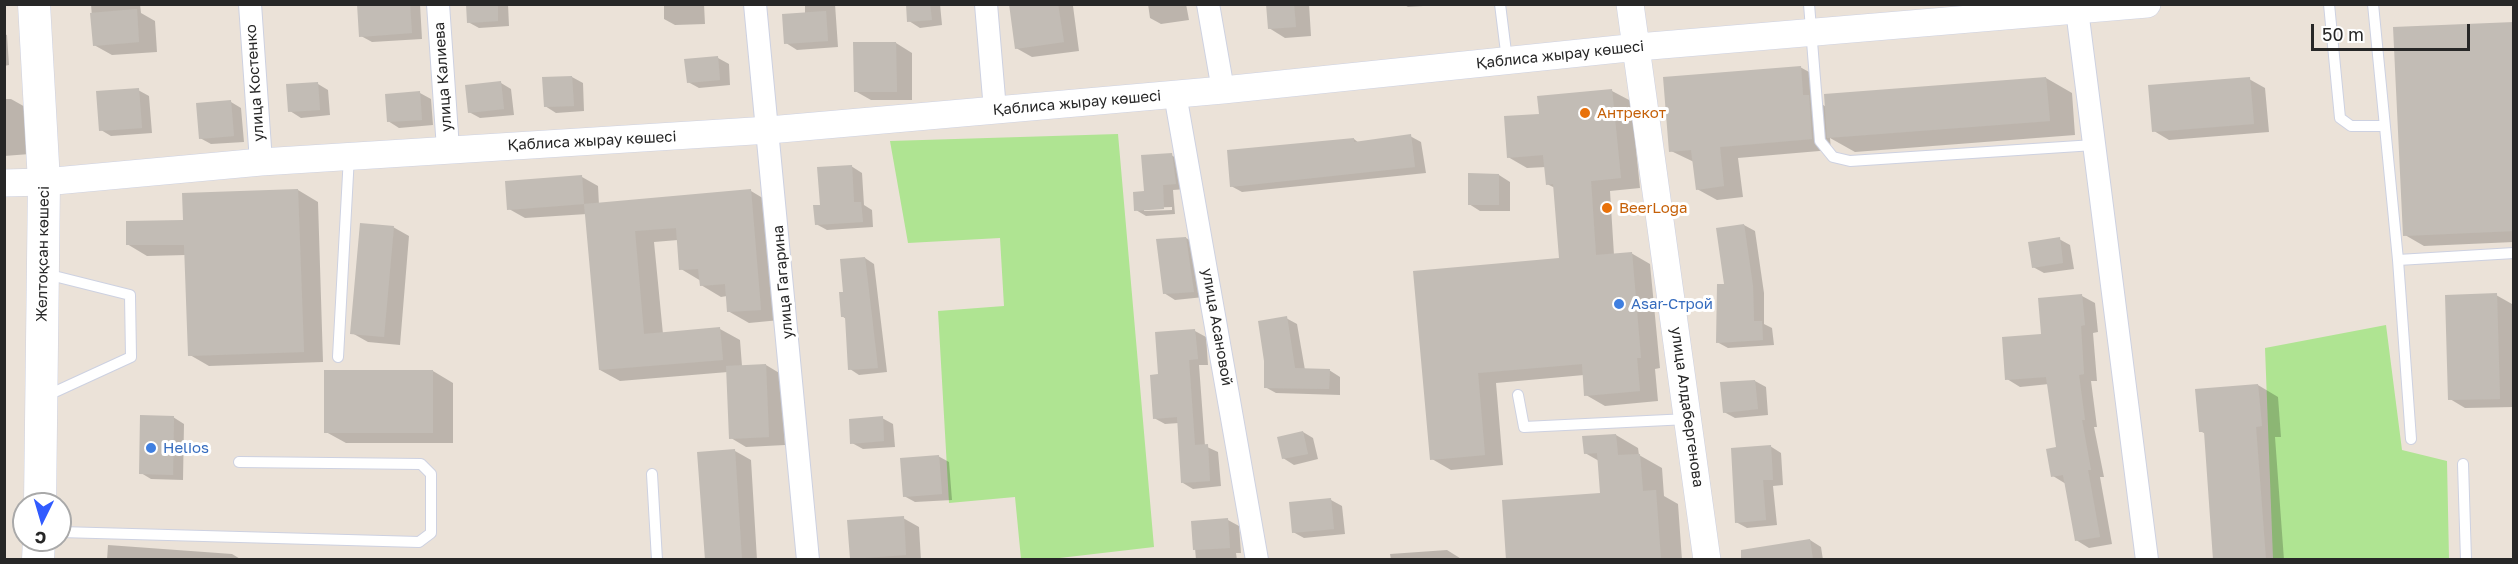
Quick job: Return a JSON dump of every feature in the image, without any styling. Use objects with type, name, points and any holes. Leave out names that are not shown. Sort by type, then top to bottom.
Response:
[{"type":"main road","name":"Желтоқсан көшесі","points":[[34,4],[44,182],[40,492]]},
{"type":"street","name":"улица Костенко","points":[[250,4],[261,162]]},
{"type":"street","name":"улица Калиева","points":[[438,4],[448,149]]},
{"type":"street","name":"улица Гагарина","points":[[756,4],[808,560]]},
{"type":"street","points":[[986,4],[995,110]]},
{"type":"street","points":[[1208,4],[1223,90]]},
{"type":"street","name":"улица Алдабергенова","points":[[1630,4],[1638,47],[1707,560]]},
{"type":"street","name":"Қаблиса жырау көшесі","points":[[4,183],[44,182],[261,162],[448,149],[769,130],[1223,90],[1638,47],[2147,4]]},
{"type":"street","points":[[2077,10],[2147,560]]},
{"type":"street","name":"улица Асановой","points":[[1175,94],[1257,560]]},
{"type":"lane","points":[[1500,4],[1507,60]]},
{"type":"lane","points":[[1809,4],[1820,141],[1833,157],[1850,161],[2094,145]]},
{"type":"lane","points":[[2329,4],[2340,118],[2351,126],[2385,126]]},
{"type":"lane","points":[[2373,4],[2398,260],[2411,439]]},
{"type":"lane","points":[[338,357],[349,156]]},
{"type":"lane","points":[[2398,260],[2514,253]]},
{"type":"lane","points":[[41,399],[131,357],[130,295],[43,273]]},
{"type":"lane","points":[[1518,395],[1524,427],[1688,419]]},
{"type":"lane","points":[[72,532],[419,542],[431,533],[431,474],[421,464],[239,462]]},
{"type":"lane","points":[[2463,464],[2466,560]]},
{"type":"lane","points":[[652,474],[657,560]]},
{"type":"green space","points":[[1118,134],[1154,547],[1051,559],[1021,559],[1015,497],[949,503],[938,311],[1004,306],[1000,238],[908,243],[890,141]]},
{"type":"green space","points":[[2386,325],[2402,450],[2447,461],[2449,559],[2273,559],[2265,348]]},
{"type":"building","points":[[357,4],[410,4],[412,33],[359,37]]},
{"type":"building","points":[[466,4],[498,4],[498,21],[467,23]]},
{"type":"building","points":[[906,4],[930,4],[932,20],[907,22]]},
{"type":"building","points":[[1009,4],[1058,4],[1064,42],[1015,49]]},
{"type":"building","points":[[1266,4],[1294,4],[1296,27],[1268,29]]},
{"type":"building","points":[[137,9],[139,42],[93,46],[90,13]]},
{"type":"building","points":[[826,11],[828,41],[784,44],[782,14]]},
{"type":"building","points":[[2514,22],[2514,231],[2403,236],[2393,27]]},
{"type":"building","points":[[853,42],[896,42],[897,92],[854,92]]},
{"type":"building","points":[[718,56],[720,80],[687,83],[684,59]]},
{"type":"building","points":[[1801,66],[1803,95],[1809,95],[1812,139],[1720,147],[1724,186],[1696,190],[1691,150],[1669,152],[1663,77]]},
{"type":"building","points":[[572,76],[574,106],[544,107],[542,77]]},
{"type":"building","points":[[2046,77],[2050,121],[1827,138],[1824,94]]},
{"type":"building","points":[[2250,77],[2254,124],[2152,132],[2148,85]]},
{"type":"building","points":[[501,81],[504,109],[468,113],[465,85]]},
{"type":"building","points":[[318,82],[320,110],[288,112],[286,84]]},
{"type":"building","points":[[139,88],[142,128],[99,131],[96,91]]},
{"type":"building","points":[[1612,89],[1621,178],[1591,181],[1596,255],[1632,252],[1641,358],[1637,358],[1640,391],[1584,396],[1582,364],[1478,373],[1485,455],[1430,460],[1413,271],[1559,258],[1553,184],[1546,185],[1543,155],[1507,158],[1504,116],[1539,114],[1537,96]]},
{"type":"building","points":[[420,91],[422,120],[387,122],[385,94]]},
{"type":"building","points":[[231,100],[234,136],[199,139],[196,103]]},
{"type":"building","points":[[1411,134],[1415,167],[1230,187],[1227,150],[1354,138],[1354,142]]},
{"type":"building","points":[[1172,153],[1176,184],[1163,185],[1164,209],[1134,211],[1133,192],[1144,191],[1141,155]]},
{"type":"building","points":[[852,165],[854,202],[861,202],[863,222],[815,225],[813,205],[820,205],[817,167]]},
{"type":"building","points":[[1468,173],[1499,174],[1499,205],[1468,205]]},
{"type":"building","points":[[582,175],[584,204],[507,210],[505,181]]},
{"type":"building","points":[[298,189],[304,352],[188,356],[184,245],[126,245],[126,221],[183,220],[182,193]]},
{"type":"building","points":[[751,189],[761,310],[727,312],[725,284],[700,286],[698,269],[679,270],[676,228],[635,231],[644,334],[720,327],[723,360],[599,370],[584,204]]},
{"type":"building","points":[[360,223],[394,226],[384,337],[350,334]]},
{"type":"building","points":[[1744,224],[1753,286],[1754,321],[1762,321],[1763,340],[1716,343],[1717,284],[1724,284],[1716,228]]},
{"type":"building","points":[[1186,237],[1194,292],[1163,294],[1156,239]]},
{"type":"building","points":[[2060,237],[2063,263],[2032,268],[2028,242]]},
{"type":"building","points":[[865,257],[878,368],[848,370],[845,317],[841,317],[839,292],[843,292],[840,259]]},
{"type":"building","points":[[2497,293],[2500,399],[2448,400],[2445,295]]},
{"type":"building","points":[[2082,294],[2085,325],[2081,326],[2084,374],[2079,375],[2085,420],[2082,420],[2100,537],[2075,541],[2063,475],[2051,477],[2046,449],[2056,447],[2046,377],[2005,380],[2002,337],[2041,334],[2038,298]]},
{"type":"building","points":[[1287,316],[1295,368],[1330,369],[1329,389],[1264,388],[1264,361],[1258,321]]},
{"type":"building","points":[[1195,329],[1198,359],[1189,360],[1195,445],[1208,444],[1210,481],[1181,483],[1177,417],[1153,419],[1150,375],[1158,374],[1155,332]]},
{"type":"building","points":[[766,364],[769,437],[729,439],[726,366]]},
{"type":"building","points":[[324,370],[433,370],[433,433],[324,433]]},
{"type":"building","points":[[1755,380],[1758,409],[1723,413],[1720,382]]},
{"type":"building","points":[[2258,384],[2262,426],[2256,427],[2266,560],[2213,560],[2204,432],[2199,432],[2195,389]]},
{"type":"building","points":[[140,415],[174,416],[173,475],[139,474]]},
{"type":"building","points":[[883,416],[884,441],[850,444],[849,419]]},
{"type":"building","points":[[1303,431],[1308,454],[1282,459],[1277,437]]},
{"type":"building","points":[[1616,434],[1618,455],[1640,454],[1643,491],[1656,490],[1661,560],[1506,560],[1502,500],[1600,493],[1597,453],[1584,454],[1582,436]]},
{"type":"building","points":[[1771,445],[1773,480],[1763,480],[1766,520],[1735,523],[1731,448]]},
{"type":"building","points":[[735,449],[742,560],[705,560],[697,452]]},
{"type":"building","points":[[939,455],[942,494],[903,497],[900,458]]},
{"type":"building","points":[[1331,498],[1334,529],[1292,533],[1289,502]]},
{"type":"building","points":[[904,516],[906,555],[850,559],[847,520]]},
{"type":"building","points":[[1228,518],[1230,548],[1193,550],[1191,521]]},
{"type":"building","points":[[1810,539],[1813,560],[1741,560],[1741,550]]},
{"type":"place","name":"Антрекот","points":[[1585,113]]},
{"type":"place","name":"BeerLoga","points":[[1607,208]]},
{"type":"place","name":"Asar-Строй","points":[[1619,304]]},
{"type":"place","name":"Helios","points":[[151,448]]}]
